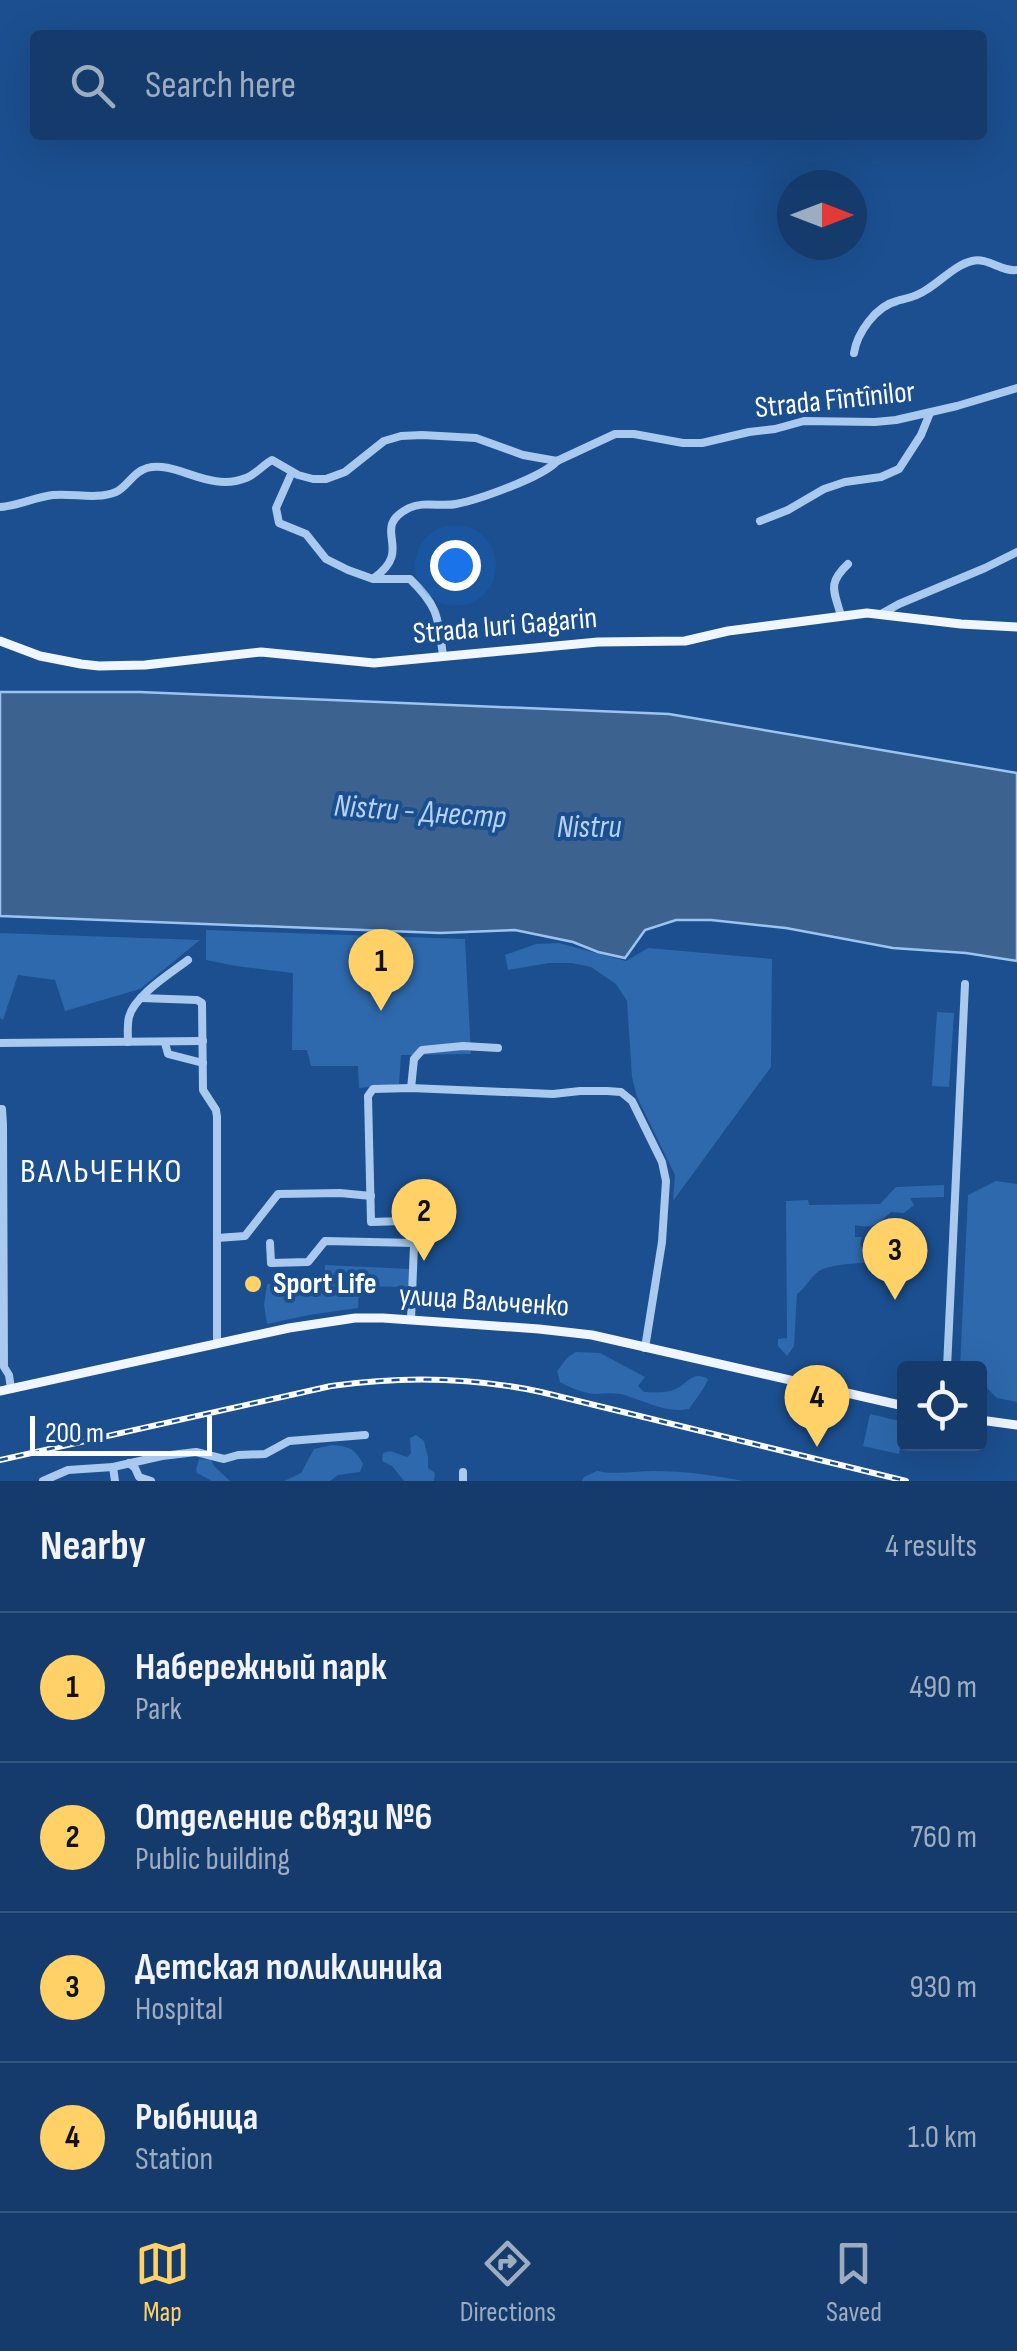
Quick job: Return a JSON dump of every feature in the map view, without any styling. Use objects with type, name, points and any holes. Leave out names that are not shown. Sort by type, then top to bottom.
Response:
[{"type":"main road","name":"Strada Iuri Gagarin","points":[[0,641],[40,656],[99,666],[261,652],[361,663],[598,642],[685,641],[728,631],[841,616],[882,614],[1017,627]]},
{"type":"main road","name":"улица Вальченко","points":[[6,1390],[217,1342],[336,1320],[369,1318],[564,1331],[897,1404]]},
{"type":"main road","points":[[987,1421],[1017,1425]]},
{"type":"street","points":[[854,353],[860,335],[876,315],[895,301],[919,295],[961,265],[979,260],[1005,270],[1017,270]]},
{"type":"street","name":"Strada Fîntînilor","points":[[557,461],[615,434],[683,443],[716,441],[804,420],[875,422],[930,413],[1017,388]]},
{"type":"street","points":[[760,521],[824,489],[881,477],[898,469],[921,435],[930,413]]},
{"type":"street","points":[[0,507],[56,495],[116,492],[148,468],[166,468],[204,480],[243,480],[272,460],[313,478],[340,475],[384,441],[410,435],[476,438],[523,456],[557,461]]},
{"type":"street","points":[[373,578],[394,556],[391,526],[396,517],[417,505],[456,504],[478,497],[543,473],[557,461]]},
{"type":"street","points":[[292,472],[276,508],[279,522],[306,534],[326,560],[348,570],[373,578],[410,579],[428,598],[438,617],[443,656]]},
{"type":"street","points":[[882,614],[1017,552]]},
{"type":"street","points":[[841,616],[833,584],[848,564]]},
{"type":"street","points":[[128,1042],[130,1014],[141,998],[188,960]]},
{"type":"street","points":[[947,1361],[966,984]]},
{"type":"street","points":[[141,998],[200,1001],[203,1090],[217,1117],[217,1342]]},
{"type":"street","points":[[0,1044],[203,1041]]},
{"type":"street","points":[[165,1043],[168,1054],[203,1064]]},
{"type":"street","points":[[411,1088],[414,1060],[422,1050],[498,1048]]},
{"type":"street","points":[[404,1221],[371,1222],[368,1096],[374,1088],[553,1094],[620,1092],[632,1100],[662,1162],[666,1181],[662,1242],[645,1348]]},
{"type":"street","points":[[0,1109],[2,1370],[9,1375],[6,1390]]},
{"type":"street","points":[[217,1238],[245,1236],[278,1194],[371,1196]]},
{"type":"street","points":[[411,1319],[415,1221]]},
{"type":"street","points":[[270,1244],[270,1263],[308,1262],[326,1241],[415,1243]]},
{"type":"street","points":[[43,1481],[68,1470],[114,1467],[196,1452],[224,1459],[265,1454],[289,1441],[365,1435]]},
{"type":"street","points":[[128,1462],[139,1476],[151,1481]]},
{"type":"street","points":[[114,1467],[115,1481]]},
{"type":"shaded area","points":[[206,930],[465,939],[471,1054],[401,1055],[399,1084],[359,1088],[358,1066],[311,1066],[307,1050],[292,1050],[293,973],[206,960]]},
{"type":"shaded area","points":[[0,933],[200,940],[140,989],[65,1011],[55,980],[18,975],[3,1020]]},
{"type":"shaded area","points":[[559,943],[626,961],[648,948],[772,959],[771,1067],[673,1201],[675,1175],[637,1097],[627,1001],[616,984],[591,967],[572,963],[508,970],[505,955],[536,944]]},
{"type":"shaded area","points":[[937,1012],[954,1013],[949,1087],[932,1086]]},
{"type":"shaded area","points":[[996,1181],[1017,1184],[1017,1402],[997,1398],[987,1388],[987,1361],[960,1361],[968,1195]]},
{"type":"shaded area","points":[[944,1185],[944,1197],[910,1198],[914,1205],[904,1213],[891,1212],[871,1226],[855,1225],[855,1237],[862,1237],[860,1244],[867,1256],[883,1257],[883,1235],[890,1235],[890,1260],[834,1266],[816,1273],[797,1294],[794,1346],[787,1356],[778,1346],[778,1339],[787,1338],[786,1201],[808,1200],[809,1205],[880,1204],[896,1187]]},
{"type":"shaded area","points":[[325,1265],[411,1269],[410,1287],[359,1286],[358,1308],[267,1324],[267,1284],[325,1282]]},
{"type":"shaded area","points":[[576,1352],[600,1353],[645,1377],[638,1386],[644,1392],[670,1391],[697,1376],[708,1379],[689,1409],[663,1408],[621,1394],[588,1393],[560,1382],[557,1371]]},
{"type":"shaded area","points":[[870,1414],[897,1420],[899,1454],[863,1446]]},
{"type":"shaded area","points":[[416,1435],[424,1441],[434,1481],[404,1481],[392,1466],[382,1461],[383,1453],[390,1451],[407,1457],[411,1453],[410,1438]]},
{"type":"shaded area","points":[[332,1445],[354,1452],[363,1464],[360,1472],[338,1475],[330,1481],[284,1481],[301,1473],[314,1449]]},
{"type":"shaded area","points":[[199,1459],[211,1460],[230,1481],[212,1481],[197,1473]]},
{"type":"shaded area","points":[[597,1471],[676,1472],[743,1481],[582,1481]]},
{"type":"water","name":"Nistru","points":[[0,692],[139,692],[669,714],[1017,773],[1017,961],[893,948],[786,928],[711,920],[676,920],[645,930],[625,958],[515,930],[440,933],[0,916]]},
{"type":"railway","points":[[0,1460],[331,1386],[436,1380],[489,1383],[541,1392],[906,1481]]},
{"type":"place","name":"Набережный парк","points":[[381,1011]]},
{"type":"place","name":"Отделение связи №6","points":[[424,1261]]},
{"type":"place","name":"Sport Life","points":[[253,1284]]},
{"type":"place","name":"Детская поликлиника","points":[[895,1300]]},
{"type":"place","name":"Рыбница","points":[[817,1447]]},
{"type":"district","name":"ВАЛЬЧЕНКО","points":[[102,1171]]},
{"type":"water label","name":"Nistru - Днестр","points":[[420,812]]}]
